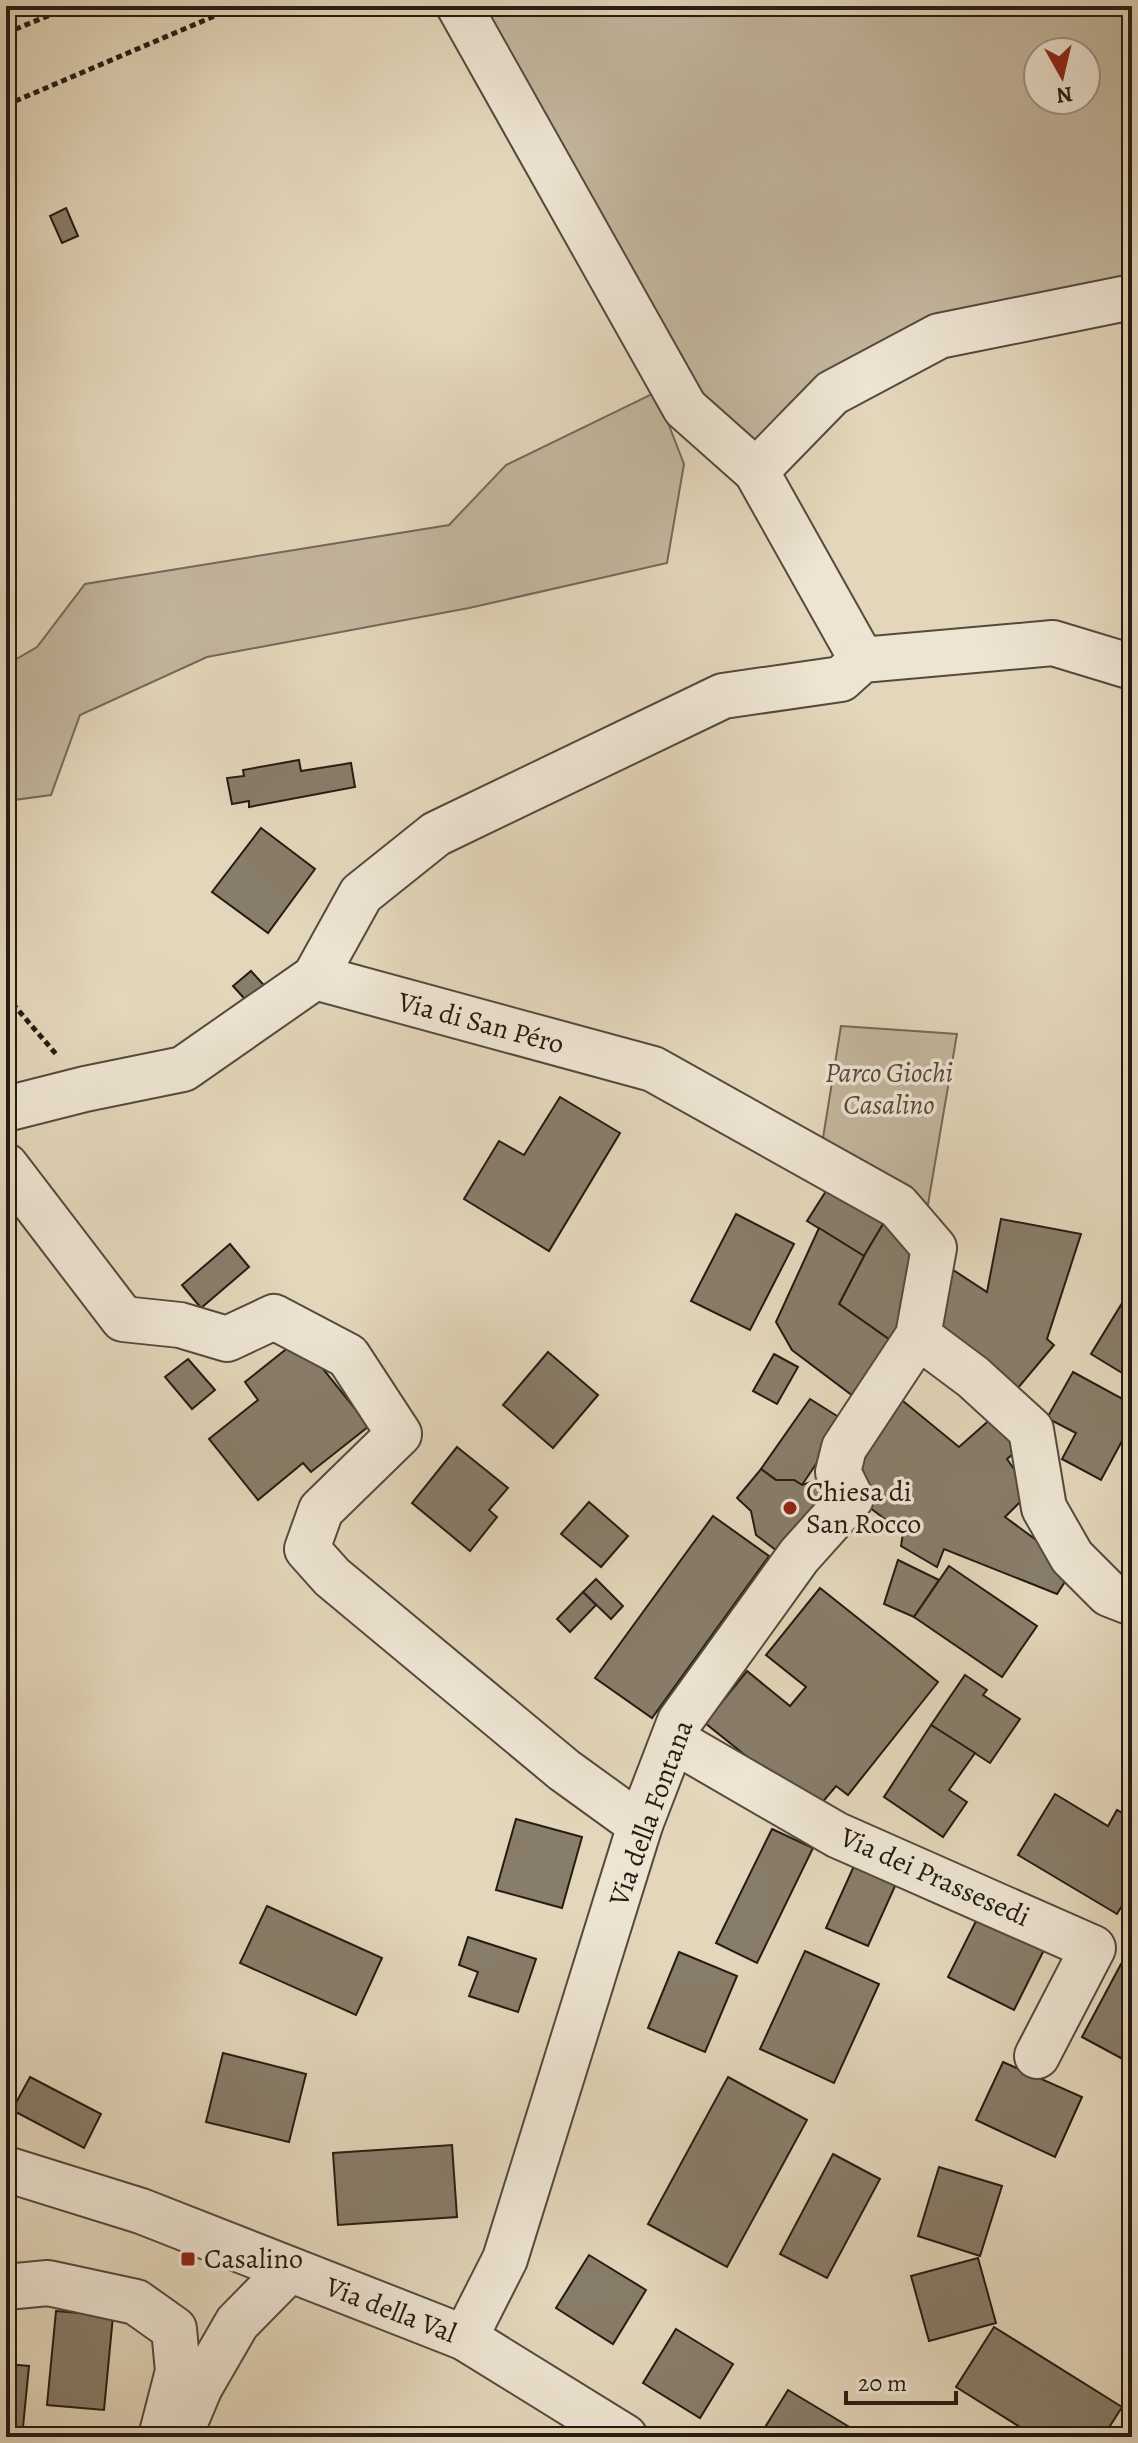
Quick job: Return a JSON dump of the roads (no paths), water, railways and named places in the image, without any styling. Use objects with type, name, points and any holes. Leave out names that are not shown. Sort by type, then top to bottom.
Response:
[{"type":"street","points":[[459,6],[685,408],[756,471],[862,660]]},
{"type":"street","points":[[756,471],[832,393],[939,336],[1132,297]]},
{"type":"street","points":[[6,1109],[183,1069],[315,977],[361,894],[436,834],[723,696],[841,679],[862,660],[1053,643],[1132,667]]},
{"type":"street","name":"Via di San Péro","points":[[315,977],[653,1069],[898,1206],[934,1248]]},
{"type":"street","points":[[6,1166],[123,1319],[180,1325],[227,1339],[274,1317],[348,1356],[399,1434],[321,1510],[307,1549],[332,1577],[564,1770],[640,1825]]},
{"type":"street","name":"Via della Fontana","points":[[465,2338],[505,2259],[640,1825],[680,1721],[799,1556],[851,1498],[838,1472],[844,1448],[918,1336],[934,1248]]},
{"type":"street","points":[[918,1336],[973,1377],[1031,1430],[1044,1508],[1072,1557],[1109,1594],[1132,1603]]},
{"type":"street","name":"Via dei Prassesedi","points":[[673,1740],[837,1835],[1093,1948],[1037,2056]]},
{"type":"street","name":"Via della Val","points":[[6,2169],[141,2211],[465,2338],[625,2437]]},
{"type":"street","points":[[179,2437],[200,2387],[237,2323],[289,2270]]},
{"type":"street","points":[[6,2287],[48,2283],[136,2302],[174,2329],[178,2371],[161,2437]]},
{"type":"place","name":"Chiesa di San Rocco","points":[[790,1508]]},
{"type":"place","name":"Casalino","points":[[188,2259]]},
{"type":"park label","name":"Parco Giochi Casalino","points":[[889,1089]]}]
